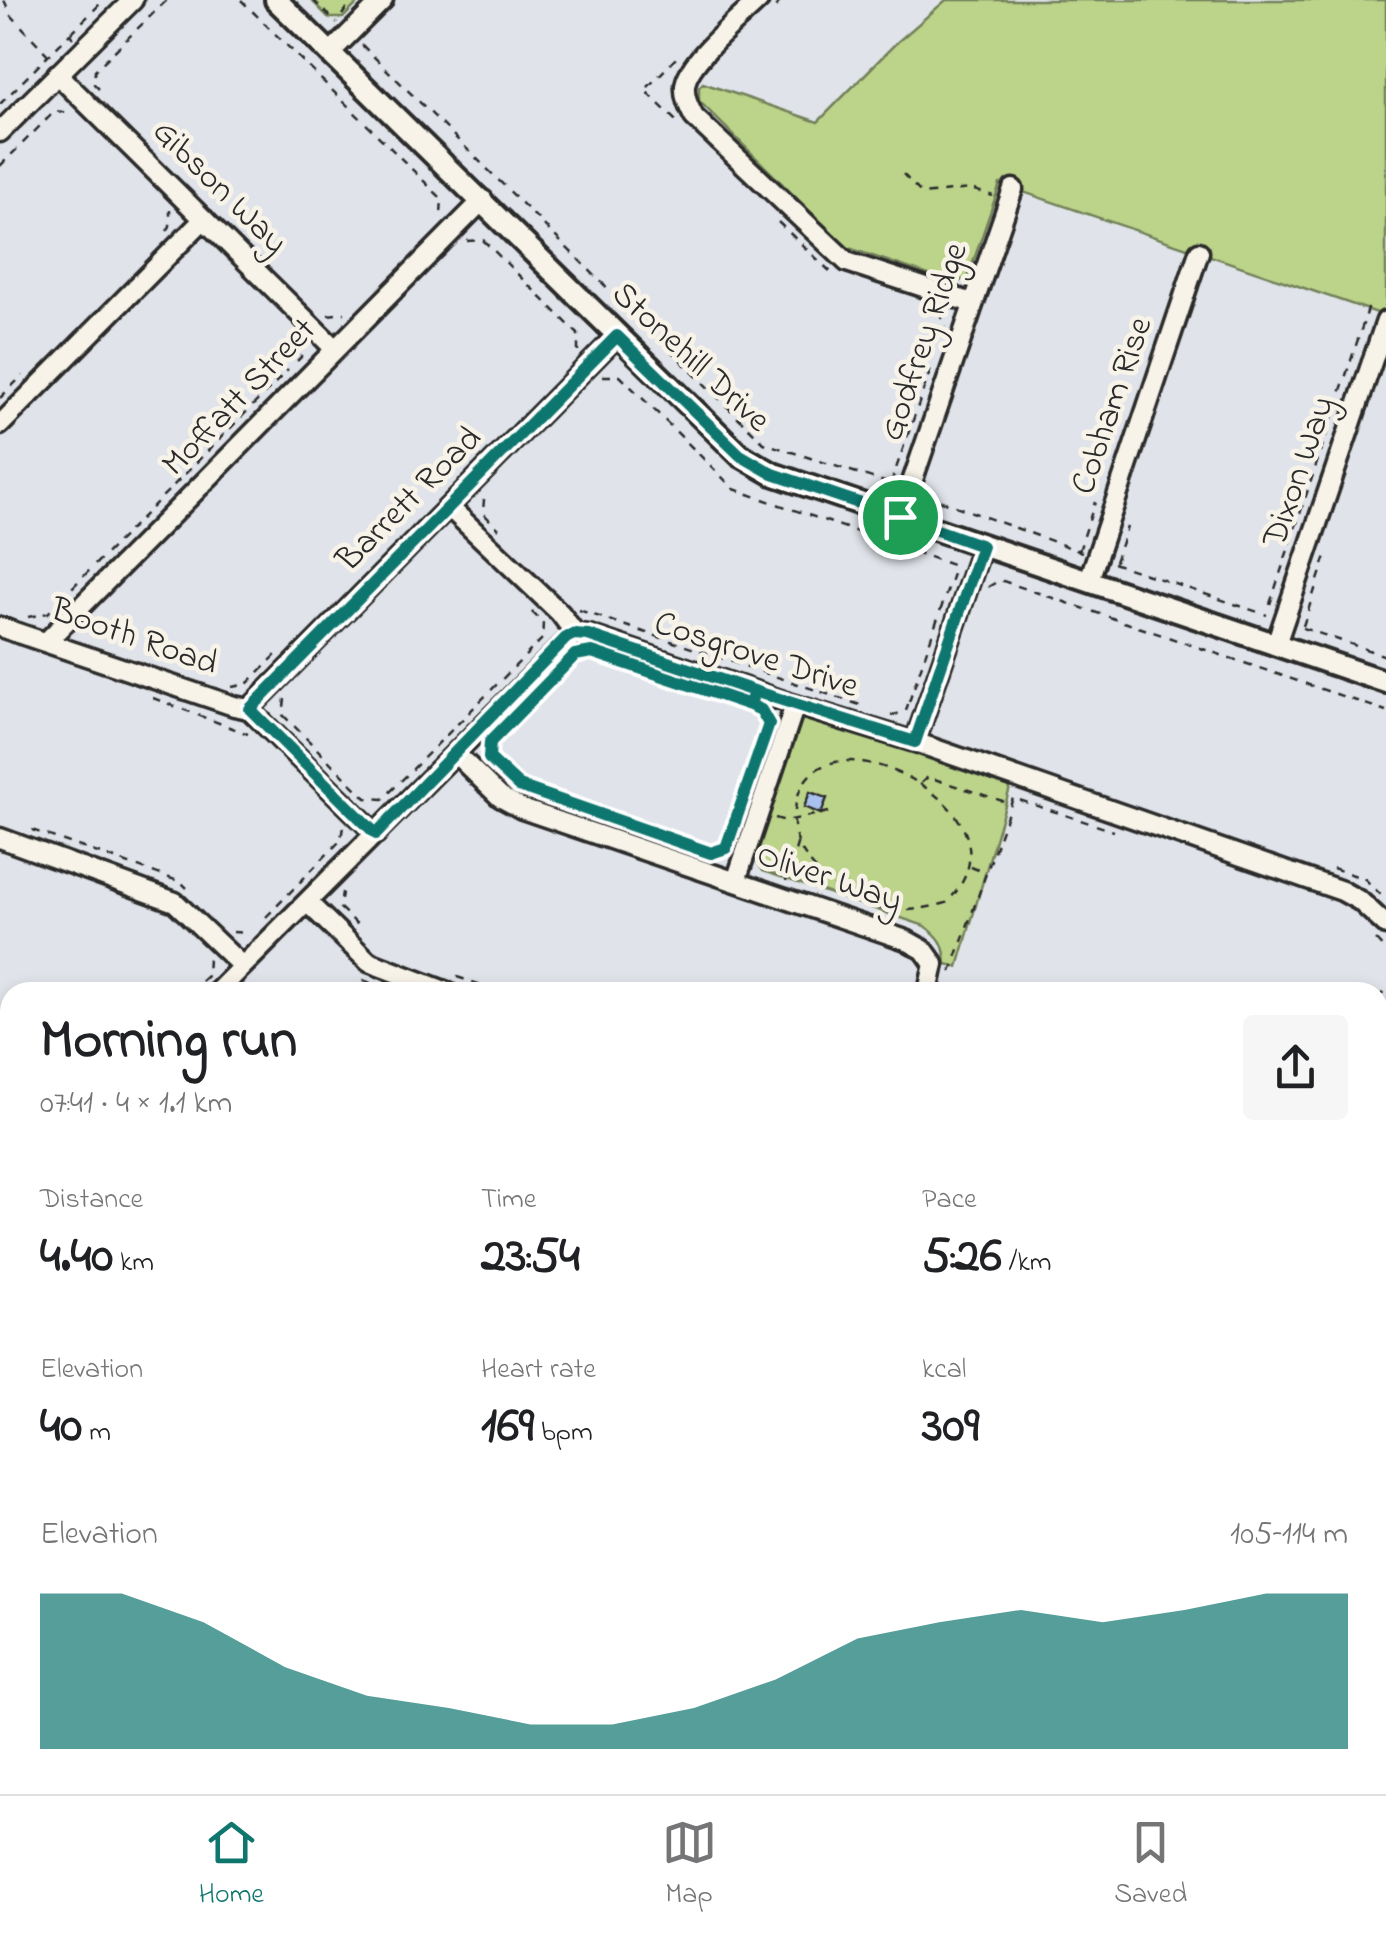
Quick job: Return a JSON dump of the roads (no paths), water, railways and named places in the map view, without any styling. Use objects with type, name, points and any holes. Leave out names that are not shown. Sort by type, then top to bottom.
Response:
[{"type":"street","points":[[0,132],[133,0]]},
{"type":"street","name":"Stonehill Drive","points":[[276,0],[740,455],[773,474],[1386,682]]},
{"type":"street","points":[[331,52],[383,0]]},
{"type":"street","points":[[759,0],[693,66],[684,83],[694,117],[848,262],[972,303]]},
{"type":"street","name":"Gibson Way","points":[[57,74],[334,348]]},
{"type":"street","name":"Godfrey Ridge","points":[[900,517],[1011,195]]},
{"type":"street","name":"Moffatt Street","points":[[46,642],[482,200]]},
{"type":"street","points":[[0,425],[204,219]]},
{"type":"street","name":"Cobham Rise","points":[[1089,580],[1199,252]]},
{"type":"street","name":"Dixon Way","points":[[1276,644],[1386,322]]},
{"type":"street","name":"Barrett Road","points":[[250,709],[617,336]]},
{"type":"street","points":[[227,982],[574,634],[560,614],[449,506]]},
{"type":"street","points":[[915,742],[982,546]]},
{"type":"street","name":"Booth Road","points":[[0,627],[250,709],[376,834]]},
{"type":"street","name":"Cosgrove Drive","points":[[574,634],[588,635],[915,742],[1342,890],[1360,901],[1379,931]]},
{"type":"street","points":[[736,881],[795,705]]},
{"type":"street","name":"Oliver Way","points":[[456,754],[500,797],[522,809],[906,940],[924,950],[934,964],[930,982]]},
{"type":"street","points":[[0,838],[175,902],[242,966]]},
{"type":"street","points":[[308,903],[369,962],[443,982]]}]
